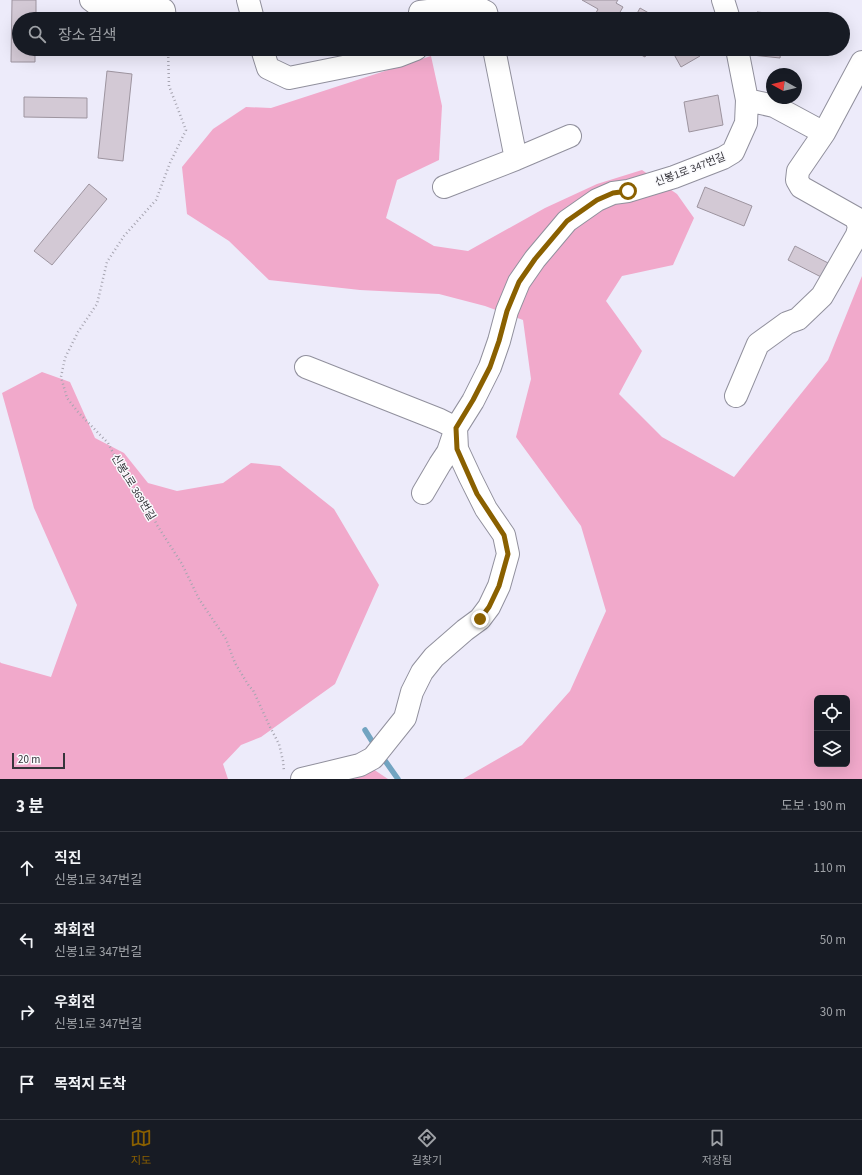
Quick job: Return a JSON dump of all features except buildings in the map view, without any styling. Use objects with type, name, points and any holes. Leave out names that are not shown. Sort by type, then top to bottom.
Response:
[{"type":"street","points":[[92,0],[95,3],[128,4],[164,10],[164,12]]},
{"type":"street","points":[[248,0],[251,12]]},
{"type":"street","points":[[723,0],[727,12]]},
{"type":"street","points":[[420,10],[473,5],[486,12]]},
{"type":"street","points":[[264,56],[268,68],[289,78],[398,56]]},
{"type":"street","points":[[495,56],[516,159]]},
{"type":"street","name":"신봉1로 347번길","points":[[423,493],[448,452],[456,428],[473,400],[490,367],[507,311],[519,282],[555,234],[567,221],[597,200],[613,193],[628,191],[674,177],[723,158],[733,152],[746,123],[747,100],[738,56]]},
{"type":"street","points":[[736,396],[758,344],[787,323],[798,319],[822,296],[857,235],[859,226],[856,218],[801,187],[798,180],[798,171],[824,133],[862,62]]},
{"type":"street","points":[[747,100],[774,106],[824,133]]},
{"type":"street","points":[[444,187],[570,136]]},
{"type":"street","points":[[293,776],[360,765],[373,758],[405,718],[412,692],[422,672],[434,656],[480,619],[489,607],[499,586],[508,554],[504,535],[477,494],[457,449],[456,428],[440,420],[306,367]]},
{"type":"path","name":"신봉1로 369번길","points":[[168,56],[169,86],[186,130],[170,163],[156,200],[124,236],[107,262],[97,304],[78,332],[65,358],[61,377],[67,398],[78,412],[108,443],[125,476],[149,509],[157,525],[182,564],[199,599],[226,639],[235,663],[248,686],[253,690],[279,744],[284,761],[293,776]]},
{"type":"shaded area","points":[[431,56],[442,106],[439,160],[397,180],[386,218],[434,246],[468,251],[545,208],[597,184],[642,170],[677,194],[694,218],[673,265],[622,276],[606,301],[642,351],[619,394],[662,437],[734,477],[828,360],[862,276],[862,779],[463,779],[522,745],[570,691],[606,611],[581,526],[516,437],[531,379],[523,320],[485,306],[439,294],[360,290],[269,280],[229,241],[187,214],[182,167],[213,129],[246,107],[271,108]]},
{"type":"shaded area","points":[[42,372],[70,382],[95,438],[124,453],[148,483],[177,491],[223,483],[251,463],[280,466],[334,509],[379,585],[335,684],[261,737],[241,745],[223,764],[228,779],[0,779],[0,662],[51,677],[77,605],[34,508],[2,393]]},
{"type":"shaded area","points":[[370,767],[388,779],[341,779]]},
{"type":"waterway","points":[[365,730],[375,746]]},
{"type":"waterway","points":[[381,755],[398,779]]},
{"type":"route","points":[[480,619],[489,607],[499,586],[508,554],[504,535],[477,494],[463,459],[457,449],[456,428],[473,400],[490,367],[507,311],[519,282],[535,259],[567,221],[582,210],[597,200],[613,193],[628,191]]}]
